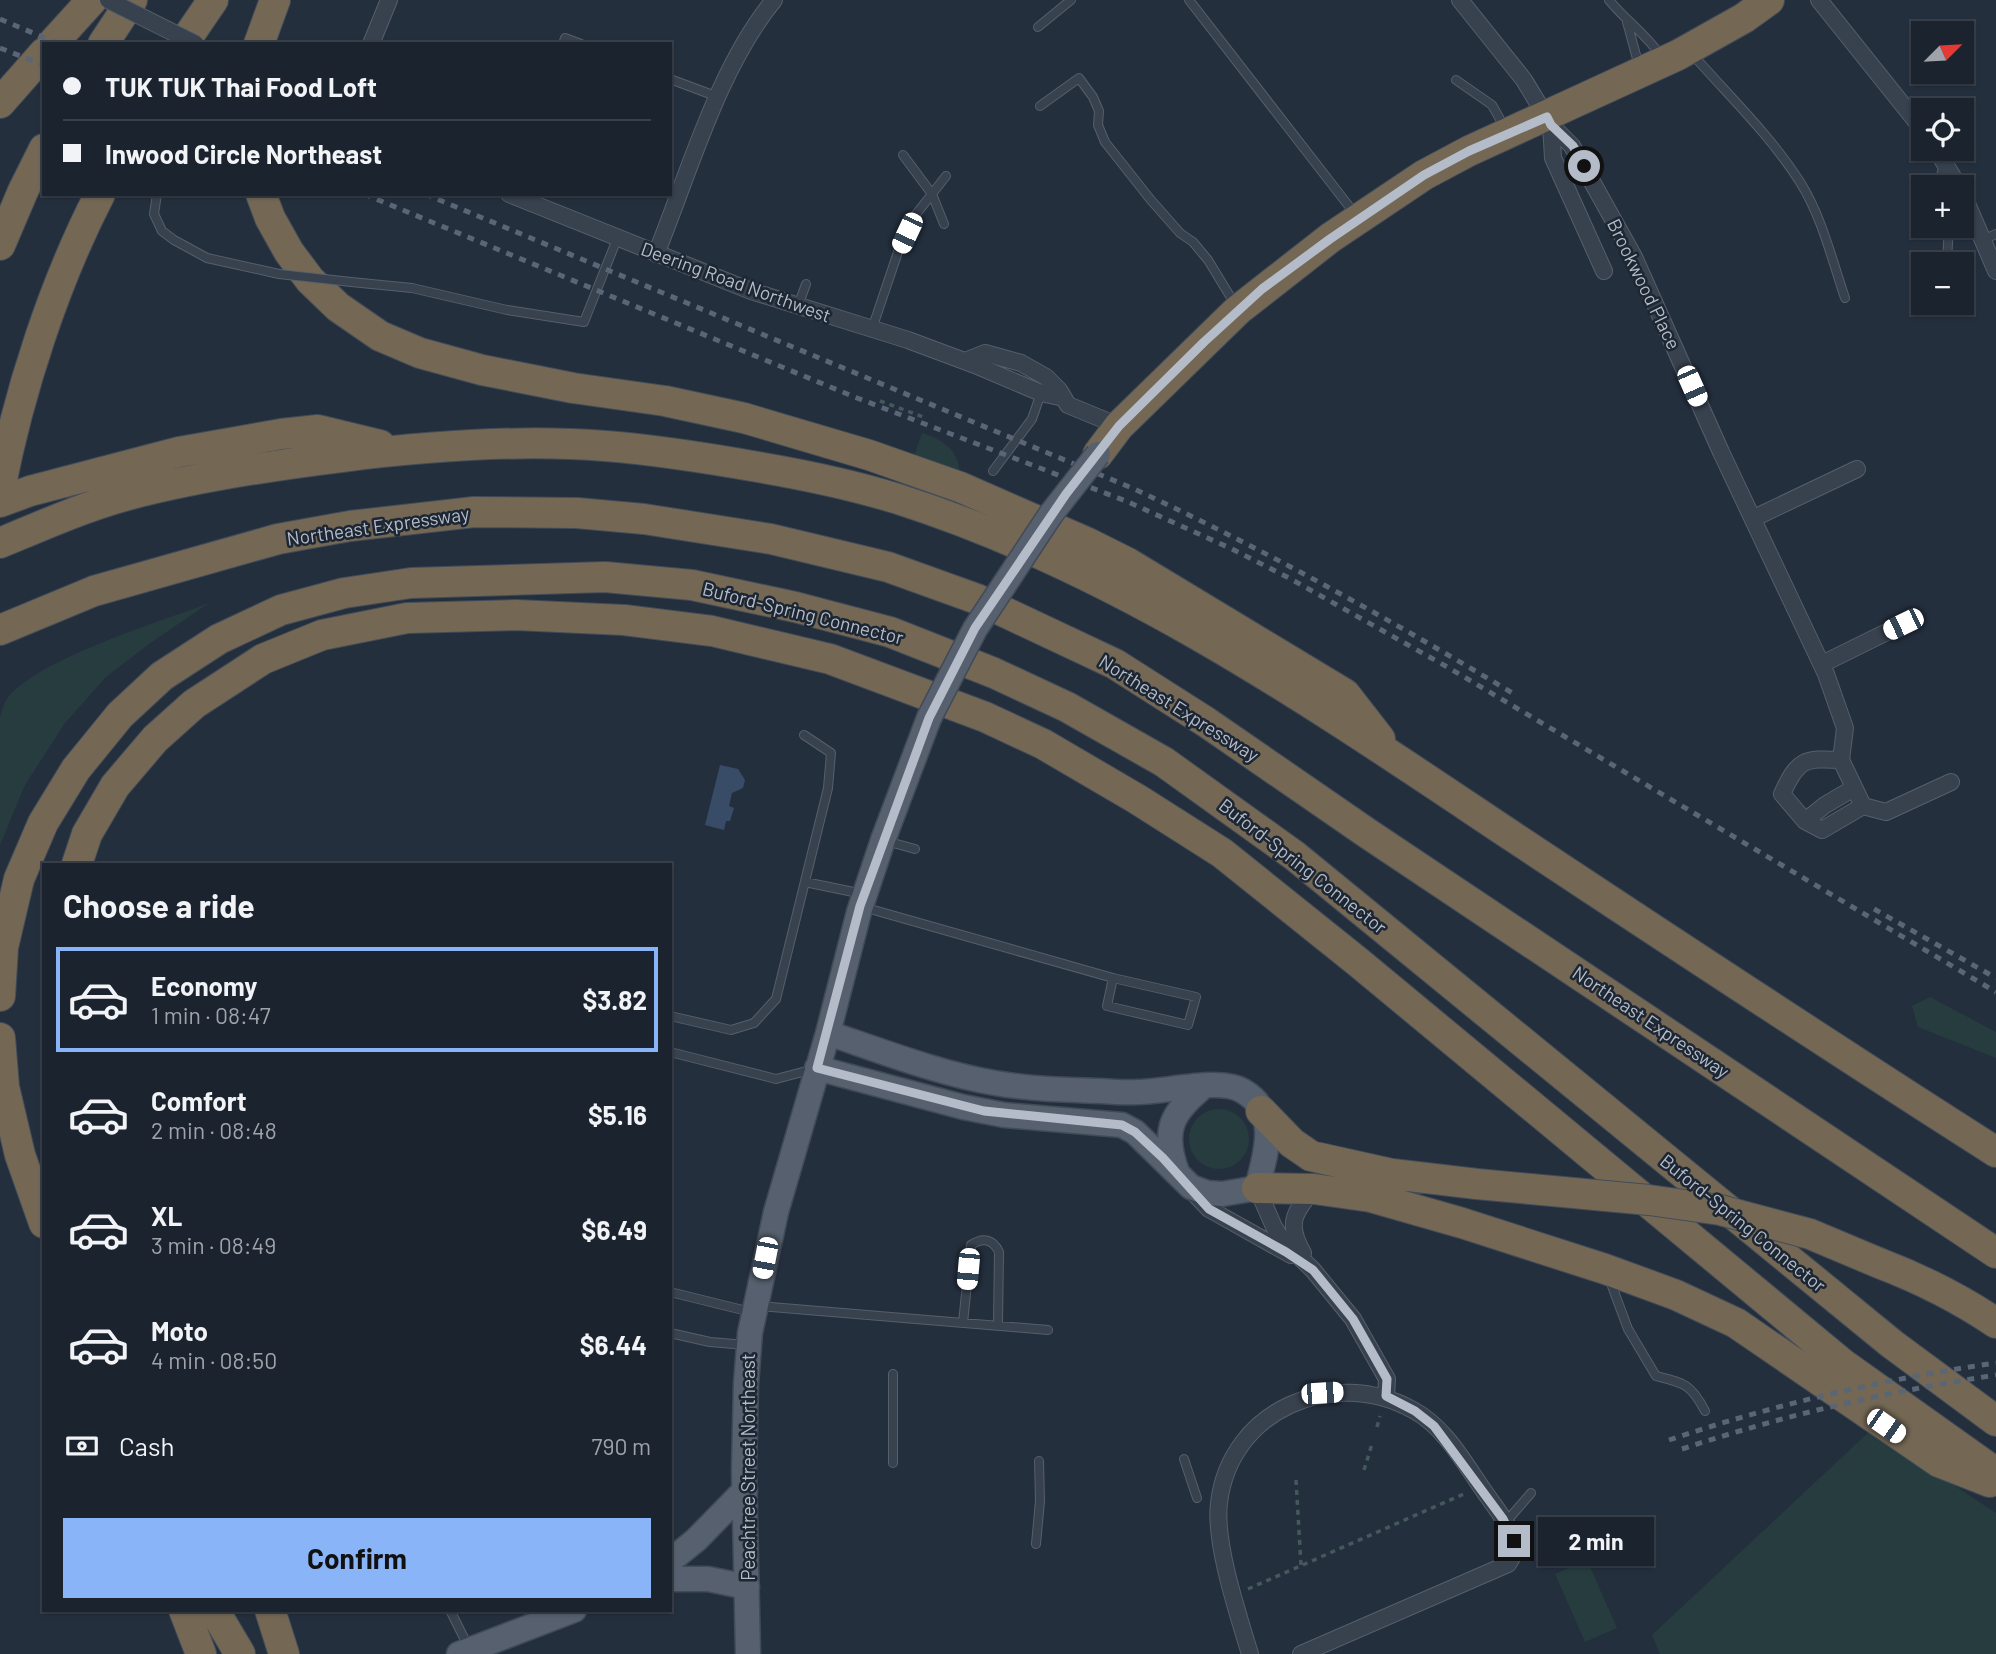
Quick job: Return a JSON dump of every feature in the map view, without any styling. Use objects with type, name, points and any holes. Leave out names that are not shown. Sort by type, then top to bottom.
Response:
[{"type":"highway","points":[[54,42],[92,0]]},
{"type":"highway","points":[[104,42],[132,0]]},
{"type":"highway","points":[[184,42],[213,0]]},
{"type":"highway","points":[[260,42],[275,0]]},
{"type":"highway","name":"Peachtree Street Northeast","points":[[1098,454],[1119,426],[1238,310],[1272,282],[1424,175],[1508,134],[1549,121],[1744,18],[1769,0]]},
{"type":"highway","points":[[0,103],[42,55]]},
{"type":"highway","points":[[0,245],[42,153]]},
{"type":"highway","points":[[0,489],[21,395],[66,270],[99,196]]},
{"type":"highway","points":[[262,196],[270,218],[289,252],[310,280],[338,307],[380,336],[420,353],[482,370],[573,388],[665,401],[744,418],[869,455],[960,487],[1128,563],[1345,694],[1393,756]]},
{"type":"highway","points":[[0,502],[30,491],[179,452],[281,434],[318,430],[397,449]]},
{"type":"highway","points":[[11,538],[63,517],[136,494],[280,464],[397,449],[500,443],[601,445],[684,454],[839,483],[898,499],[986,531],[1119,590],[1240,658],[1393,756],[1777,1013],[1996,1152]]},
{"type":"highway","name":"Northeast Expressway","points":[[3,629],[94,591],[278,539],[350,526],[474,512],[577,513],[644,519],[771,539],[888,567],[977,599],[1115,664],[1206,722],[1367,833],[1996,1253]]},
{"type":"highway","name":"Buford-Spring Connector","points":[[0,996],[3,947],[16,893],[43,823],[76,769],[120,715],[162,677],[219,639],[281,610],[344,593],[411,583],[605,577],[692,585],[744,596],[903,637],[994,673],[1067,707],[1164,762],[1295,856],[1892,1345],[1996,1421]]},
{"type":"highway","name":"Buford-Spring Connector","points":[[76,863],[88,834],[115,786],[155,739],[194,704],[263,659],[322,635],[407,618],[516,615],[624,620],[712,631],[830,659],[985,717],[1043,744],[1222,853],[1358,962],[1843,1364],[1996,1473]]},
{"type":"highway","points":[[0,1038],[4,1087],[20,1155],[42,1217]]},
{"type":"highway","points":[[1261,1111],[1292,1143],[1311,1156],[1392,1174],[1649,1200],[1720,1210],[1810,1234],[1923,1280],[1996,1323]]},
{"type":"highway","points":[[1257,1188],[1314,1189],[1371,1197],[1462,1223],[1676,1295],[1736,1323],[1939,1462],[1996,1484]]},
{"type":"highway","points":[[183,1612],[186,1654]]},
{"type":"highway","points":[[184,1612],[201,1654]]},
{"type":"highway","points":[[215,1612],[240,1654]]},
{"type":"highway","points":[[259,1612],[266,1654]]},
{"type":"highway","points":[[271,1612],[284,1654]]},
{"type":"main road","name":"Peachtree Street Northeast","points":[[748,1654],[745,1398],[748,1345],[776,1212],[828,1033],[862,900],[929,718],[975,628],[1051,514],[1098,454]]},
{"type":"main road","points":[[817,1068],[963,1107],[1122,1125],[1135,1132],[1181,1178],[1207,1193],[1222,1194],[1257,1188],[1269,1139],[1261,1111],[1243,1091],[1229,1087],[1203,1087],[1139,1092],[995,1083],[828,1033]]},
{"type":"main road","points":[[1181,1178],[1169,1149],[1169,1134],[1180,1107],[1203,1087]]},
{"type":"main road","points":[[672,1559],[696,1541],[745,1490]]},
{"type":"main road","points":[[672,1579],[708,1579],[747,1587]]},
{"type":"main road","points":[[465,1652],[569,1612]]},
{"type":"street","points":[[108,0],[192,42]]},
{"type":"street","points":[[372,42],[389,0]]},
{"type":"street","points":[[656,254],[718,97],[734,64],[774,0]]},
{"type":"street","points":[[1460,0],[1524,80],[1549,121]]},
{"type":"street","points":[[1819,0],[1911,115]]},
{"type":"street","name":"Brookwood Place","points":[[1549,121],[1573,146],[1634,257],[1721,452],[1822,664],[1845,728],[1841,760]]},
{"type":"street","name":"Brookwood Place","points":[[1549,121],[1553,158],[1604,271]]},
{"type":"street","points":[[1945,163],[1951,175]]},
{"type":"street","name":"Deering Road Northwest","points":[[514,196],[751,291],[872,329],[965,361],[1041,393],[1064,398]]},
{"type":"street","points":[[1974,213],[1989,237],[1996,271]]},
{"type":"street","name":"Deering Road Northwest","points":[[965,361],[985,353],[1021,363],[1046,377],[1068,405],[1119,426]]},
{"type":"street","points":[[1754,519],[1857,469]]},
{"type":"street","points":[[1822,664],[1903,624]]},
{"type":"street","points":[[1863,806],[1841,760],[1813,758],[1793,769],[1782,794],[1805,821],[1822,830],[1863,806],[1886,812],[1951,782]]},
{"type":"street","points":[[1805,821],[1854,788]]},
{"type":"street","points":[[1181,1178],[1209,1209],[1313,1270]]},
{"type":"street","points":[[1257,1188],[1278,1234],[1313,1270],[1353,1319],[1387,1379],[1386,1396]]},
{"type":"street","points":[[1313,1270],[1292,1230],[1298,1208],[1314,1189]]},
{"type":"street","points":[[1251,1654],[1234,1595],[1218,1521],[1219,1502],[1226,1473],[1241,1445],[1264,1420],[1291,1403],[1322,1393],[1355,1391],[1386,1396],[1415,1411],[1434,1426],[1506,1523],[1514,1541],[1514,1557],[1508,1564],[1301,1654]]},
{"type":"lane","points":[[1038,27],[1071,0]]},
{"type":"lane","points":[[1189,0],[1359,219]]},
{"type":"lane","points":[[1608,0],[1665,61],[1762,129],[1802,184],[1825,235],[1844,298]]},
{"type":"lane","points":[[1627,22],[1642,31],[1665,61]]},
{"type":"lane","points":[[1041,106],[1079,78],[1093,97],[1099,111],[1098,125],[1105,142],[1150,199],[1208,260],[1238,310]]},
{"type":"lane","points":[[672,80],[718,97]]},
{"type":"lane","points":[[1456,80],[1492,105],[1508,134]]},
{"type":"lane","points":[[904,155],[932,194],[944,224]]},
{"type":"lane","points":[[1941,175],[1945,163]]},
{"type":"lane","points":[[872,329],[898,252],[916,213],[946,176]]},
{"type":"lane","points":[[157,196],[155,214],[162,230],[174,240],[207,258],[279,274],[412,288],[507,310],[584,322],[617,239]]},
{"type":"lane","points":[[798,306],[806,284]]},
{"type":"lane","points":[[993,471],[1032,419],[1041,393]]},
{"type":"lane","points":[[672,1016],[731,1030],[754,1023],[776,999],[828,788],[831,753],[804,735]]},
{"type":"lane","points":[[883,840],[915,849]]},
{"type":"lane","points":[[805,882],[1113,978],[1196,997],[1188,1025],[1107,1006],[1113,978]]},
{"type":"lane","points":[[672,1053],[776,1079],[817,1068]]},
{"type":"lane","points":[[964,1322],[971,1245],[979,1240],[989,1240],[999,1252],[998,1325]]},
{"type":"lane","points":[[1605,1269],[1628,1329],[1656,1376],[1692,1388],[1705,1411]]},
{"type":"lane","points":[[672,1292],[755,1309],[1048,1330]]},
{"type":"lane","points":[[672,1333],[710,1342],[748,1345]]},
{"type":"lane","points":[[893,1374],[893,1463]]},
{"type":"lane","points":[[1184,1459],[1197,1498]]},
{"type":"lane","points":[[1036,1544],[1040,1501],[1039,1461]]},
{"type":"lane","points":[[1506,1523],[1531,1493]]},
{"type":"lane","points":[[451,1612],[465,1652]]},
{"type":"path","points":[[880,401],[926,418]]},
{"type":"path","points":[[1377,1427],[1380,1416]]},
{"type":"path","points":[[1364,1470],[1372,1444]]},
{"type":"path","points":[[1296,1480],[1301,1565]]},
{"type":"path","points":[[1234,1595],[1480,1487]]},
{"type":"green space","points":[[922,433],[950,448],[957,461],[960,478],[912,462]]},
{"type":"green space","points":[[209,603],[106,677],[65,723],[25,785],[0,845],[0,717],[5,702],[19,687],[68,657]]},
{"type":"green space","points":[[1930,997],[1996,1032],[1996,1058],[1918,1027],[1912,1006]]},
{"type":"green space","points":[[1219,1109],[1240,1118],[1249,1139],[1240,1160],[1219,1169],[1198,1160],[1189,1139],[1198,1118]]},
{"type":"green space","points":[[1871,1430],[1996,1513],[1996,1654],[1660,1654],[1652,1635]]},
{"type":"green space","points":[[1587,1560],[1617,1628],[1585,1642],[1555,1574]]},
{"type":"water","points":[[720,765],[738,769],[745,780],[743,788],[732,793],[729,806],[734,808],[724,830],[705,825]]},
{"type":"railway","points":[[0,19],[54,42]]},
{"type":"railway","points":[[0,48],[42,64]]},
{"type":"railway","points":[[369,196],[857,398],[1126,501],[1232,549],[1449,668],[1996,992]]},
{"type":"railway","points":[[430,196],[1132,488],[1230,535],[1326,586],[1514,694]]},
{"type":"railway","points":[[1874,909],[1996,978]]},
{"type":"railway","points":[[1669,1440],[1749,1415],[1831,1394],[1996,1363]]},
{"type":"railway","points":[[1682,1449],[1838,1405],[1996,1375]]},
{"type":"route","points":[[1514,1541],[1503,1519],[1447,1440],[1415,1411],[1386,1396],[1387,1379],[1353,1319],[1313,1270],[1209,1209],[1177,1172],[1135,1132],[1122,1125],[1104,1122],[1004,1115],[963,1107],[817,1068],[860,906],[929,718],[975,628],[1051,514],[1119,426],[1262,289],[1424,175],[1469,151],[1547,117],[1551,125],[1573,146],[1584,166]]}]
